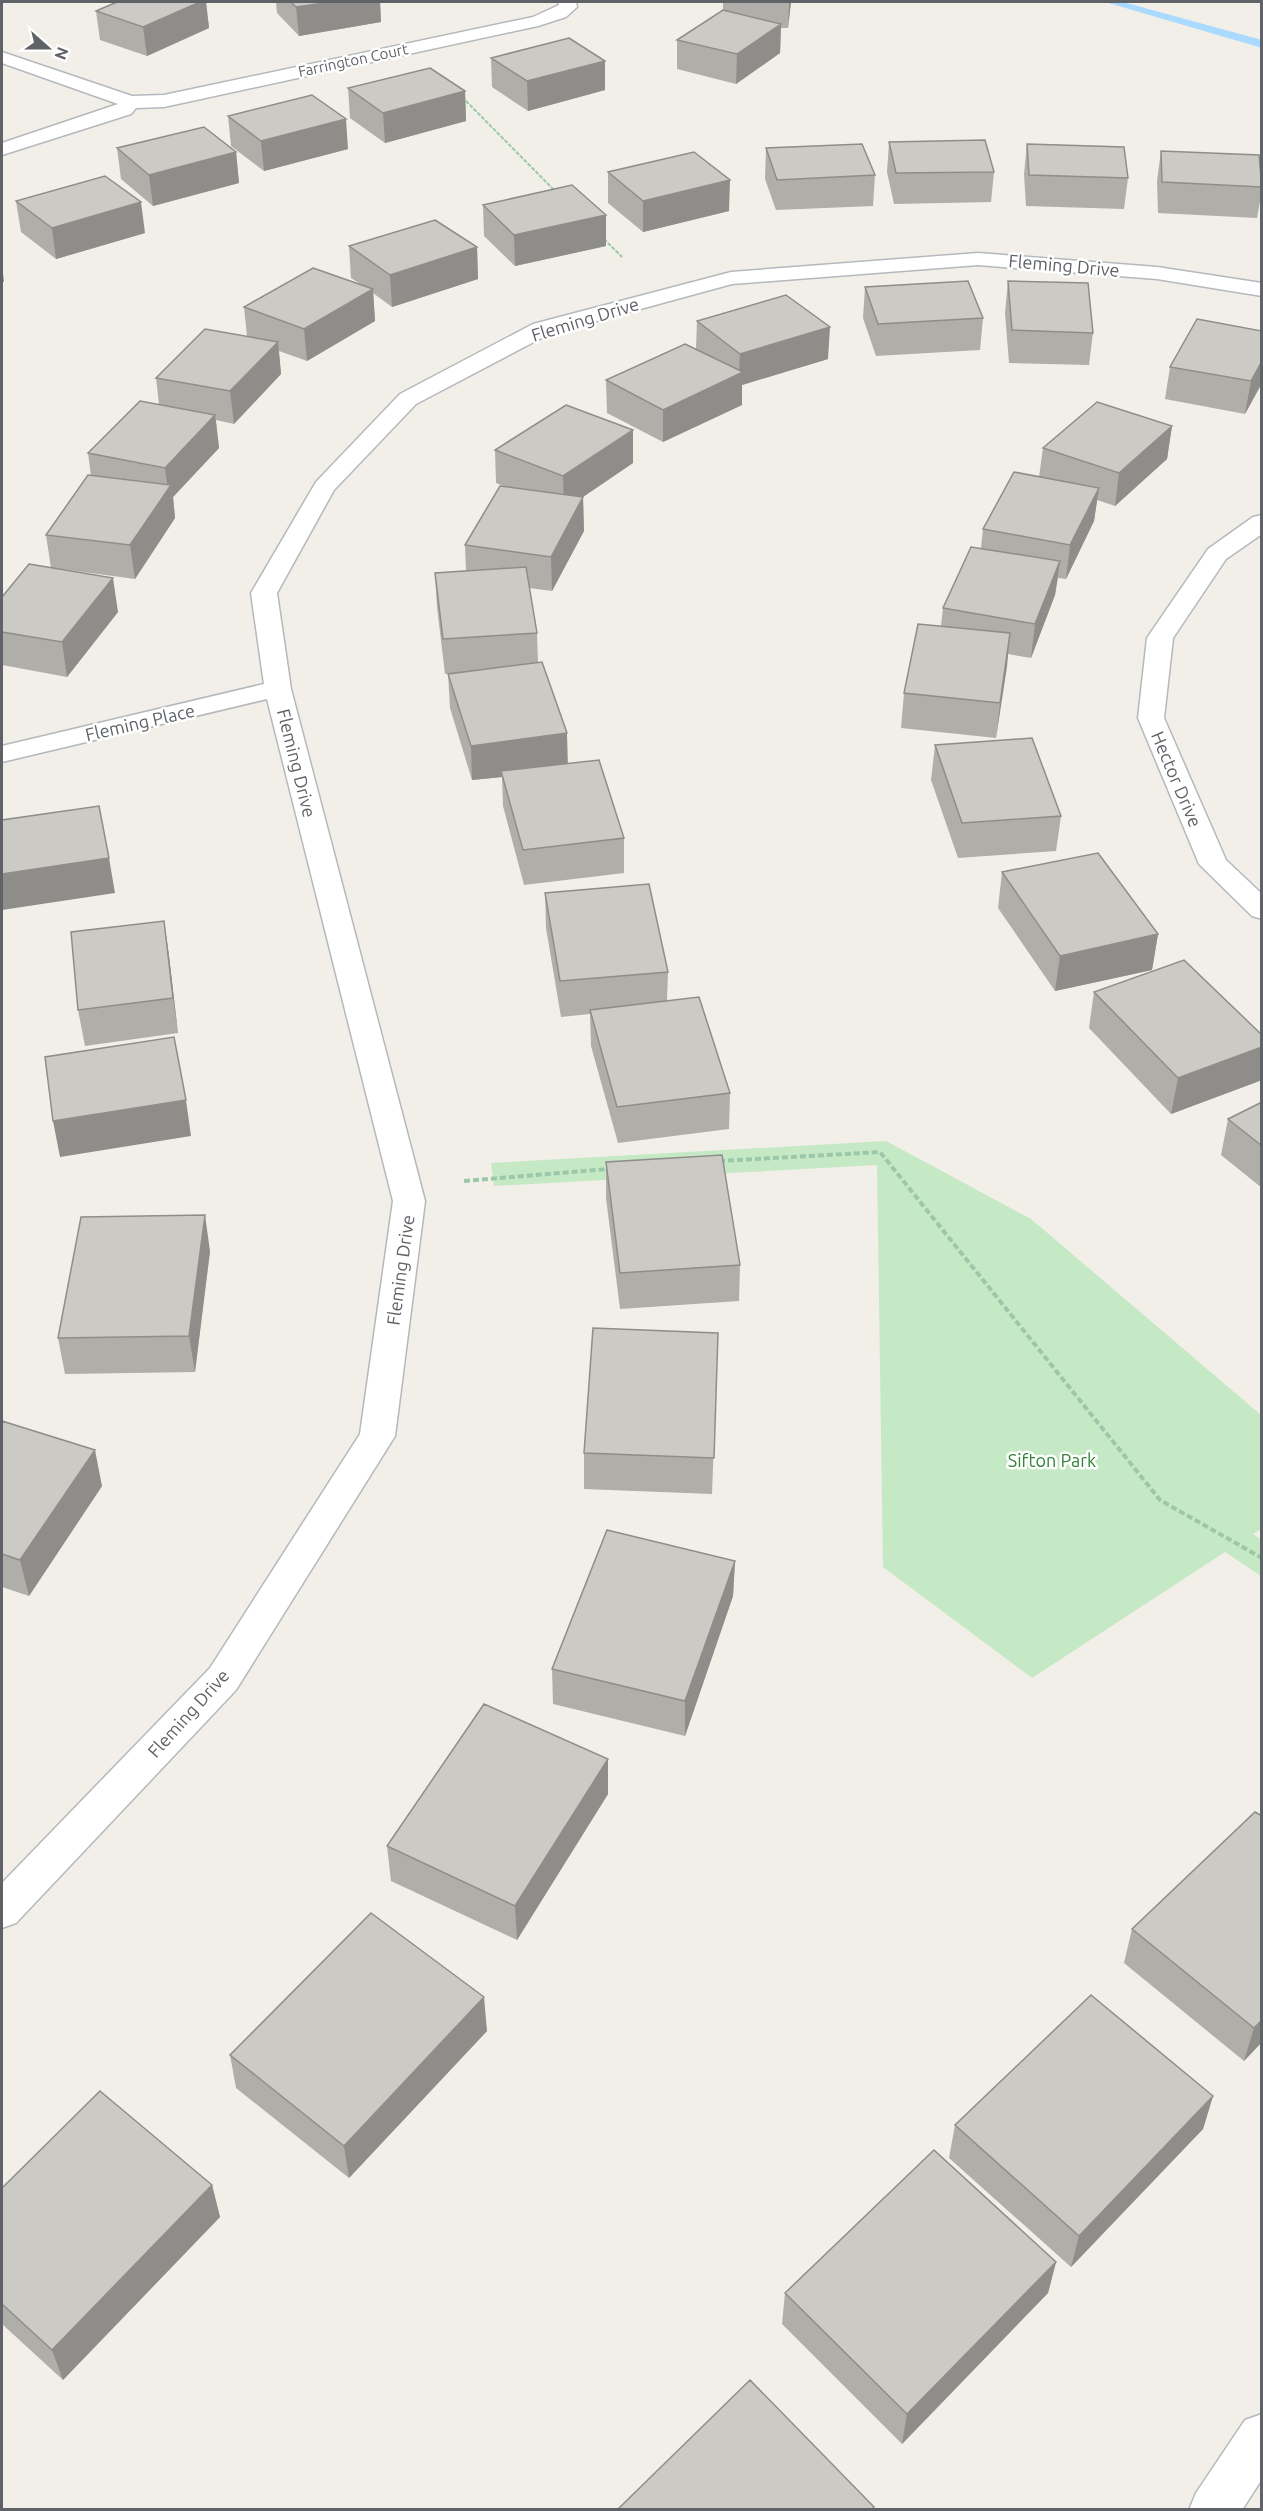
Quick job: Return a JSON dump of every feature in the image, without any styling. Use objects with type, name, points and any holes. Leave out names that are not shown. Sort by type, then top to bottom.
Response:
[{"type":"street","name":"Farrington Court","points":[[2,57],[130,102],[164,101],[538,21],[560,13],[567,7],[567,2]]},
{"type":"street","name":"Farrington Court","points":[[2,149],[124,110],[130,102]]},
{"type":"street","name":"Fleming Drive","points":[[2,1910],[224,1679],[377,1436],[409,1201],[278,690],[264,593],[324,487],[408,399],[540,330],[731,278],[978,259],[1157,273],[1262,290]]},
{"type":"street","name":"Hector Drive","points":[[1262,522],[1217,554],[1160,638],[1151,718],[1213,864],[1262,910]]},
{"type":"street","name":"Fleming Place","points":[[2,753],[278,690]]},
{"type":"street","points":[[1213,2510],[1262,2438]]},
{"type":"path","points":[[456,92],[556,191]]},
{"type":"path","points":[[598,233],[661,297]]},
{"type":"path","points":[[707,1162],[880,1152],[1160,1500],[1262,1558]]},
{"type":"path","points":[[452,1182],[615,1168]]},
{"type":"green space","name":"Sifton Park","points":[[886,1141],[1031,1219],[1261,1415],[1261,1529],[1253,1534],[1261,1540],[1261,1576],[1225,1552],[1032,1678],[883,1567],[877,1165],[494,1186],[491,1163]]},
{"type":"building","points":[[117,2],[200,2],[143,27],[96,11]]},
{"type":"building","points":[[291,2],[331,2],[296,7]]},
{"type":"building","points":[[723,10],[781,24],[737,54],[677,40]]},
{"type":"building","points":[[569,38],[605,61],[527,81],[491,58]]},
{"type":"building","points":[[430,68],[465,91],[383,113],[348,88]]},
{"type":"building","points":[[312,95],[346,119],[261,141],[228,116]]},
{"type":"building","points":[[204,127],[236,152],[149,175],[117,148]]},
{"type":"building","points":[[985,140],[994,172],[896,173],[889,142]]},
{"type":"building","points":[[862,144],[875,175],[777,180],[766,148]]},
{"type":"building","points":[[1027,144],[1124,147],[1128,178],[1029,175]]},
{"type":"building","points":[[1161,151],[1259,155],[1262,187],[1162,182]]},
{"type":"building","points":[[694,152],[730,180],[643,201],[608,172]]},
{"type":"building","points":[[105,176],[141,202],[52,228],[16,201]]},
{"type":"building","points":[[572,185],[606,215],[514,235],[483,205]]},
{"type":"building","points":[[435,220],[477,247],[390,275],[349,246]]},
{"type":"building","points":[[313,268],[373,289],[304,329],[244,307]]},
{"type":"building","points":[[968,281],[983,318],[878,324],[865,287]]},
{"type":"building","points":[[1008,281],[1088,283],[1093,333],[1012,330]]},
{"type":"building","points":[[786,295],[830,327],[740,354],[697,321]]},
{"type":"building","points":[[1197,319],[1262,331],[1262,361],[1251,381],[1170,367]]},
{"type":"building","points":[[205,329],[278,342],[230,391],[156,378]]},
{"type":"building","points":[[685,344],[743,372],[663,410],[606,380]]},
{"type":"building","points":[[140,401],[215,415],[165,468],[88,453]]},
{"type":"building","points":[[1097,402],[1172,426],[1119,473],[1043,448]]},
{"type":"building","points":[[566,405],[633,430],[563,476],[495,450]]},
{"type":"building","points":[[1014,472],[1099,488],[1070,545],[983,529]]},
{"type":"building","points":[[88,475],[171,485],[130,545],[46,535]]},
{"type":"building","points":[[500,486],[583,497],[551,557],[465,545]]},
{"type":"building","points":[[971,547],[1060,561],[1035,624],[943,608]]},
{"type":"building","points":[[29,564],[113,578],[62,642],[2,632],[2,597]]},
{"type":"building","points":[[526,567],[537,633],[443,639],[435,573]]},
{"type":"building","points":[[918,624],[1010,633],[1000,703],[904,693]]},
{"type":"building","points":[[542,662],[567,733],[471,746],[448,674]]},
{"type":"building","points":[[1032,738],[1061,816],[962,823],[935,745]]},
{"type":"building","points":[[599,760],[624,838],[523,850],[501,771]]},
{"type":"building","points":[[99,806],[109,858],[2,874],[2,820]]},
{"type":"building","points":[[1098,853],[1158,934],[1060,956],[1002,872]]},
{"type":"building","points":[[649,884],[668,972],[560,981],[545,893]]},
{"type":"building","points":[[164,921],[173,998],[78,1010],[71,932]]},
{"type":"building","points":[[1184,960],[1262,1035],[1262,1047],[1178,1078],[1094,992]]},
{"type":"building","points":[[699,997],[730,1093],[617,1107],[590,1010]]},
{"type":"building","points":[[174,1037],[186,1100],[53,1121],[45,1057]]},
{"type":"building","points":[[1262,1102],[1262,1146],[1228,1119]]},
{"type":"building","points":[[722,1155],[740,1265],[620,1273],[606,1162]]},
{"type":"building","points":[[205,1215],[189,1336],[58,1338],[81,1217]]},
{"type":"building","points":[[593,1328],[718,1333],[714,1458],[584,1453]]},
{"type":"building","points":[[2,1421],[95,1450],[20,1560],[2,1554]]},
{"type":"building","points":[[607,1530],[735,1561],[685,1701],[552,1669]]},
{"type":"building","points":[[484,1704],[608,1759],[515,1906],[387,1846]]},
{"type":"building","points":[[1255,1812],[1262,1816],[1262,2020],[1254,2028],[1132,1929]]},
{"type":"building","points":[[371,1913],[484,1997],[344,2146],[230,2055]]},
{"type":"building","points":[[1091,1995],[1213,2096],[1079,2236],[955,2125]]},
{"type":"building","points":[[100,2091],[212,2185],[52,2350],[2,2304],[2,2188]]},
{"type":"building","points":[[934,2150],[1056,2262],[907,2414],[785,2293]]},
{"type":"building","points":[[750,2380],[874,2507],[871,2510],[617,2510]]},
{"type":"waterway","points":[[1111,2],[1262,44]]}]
